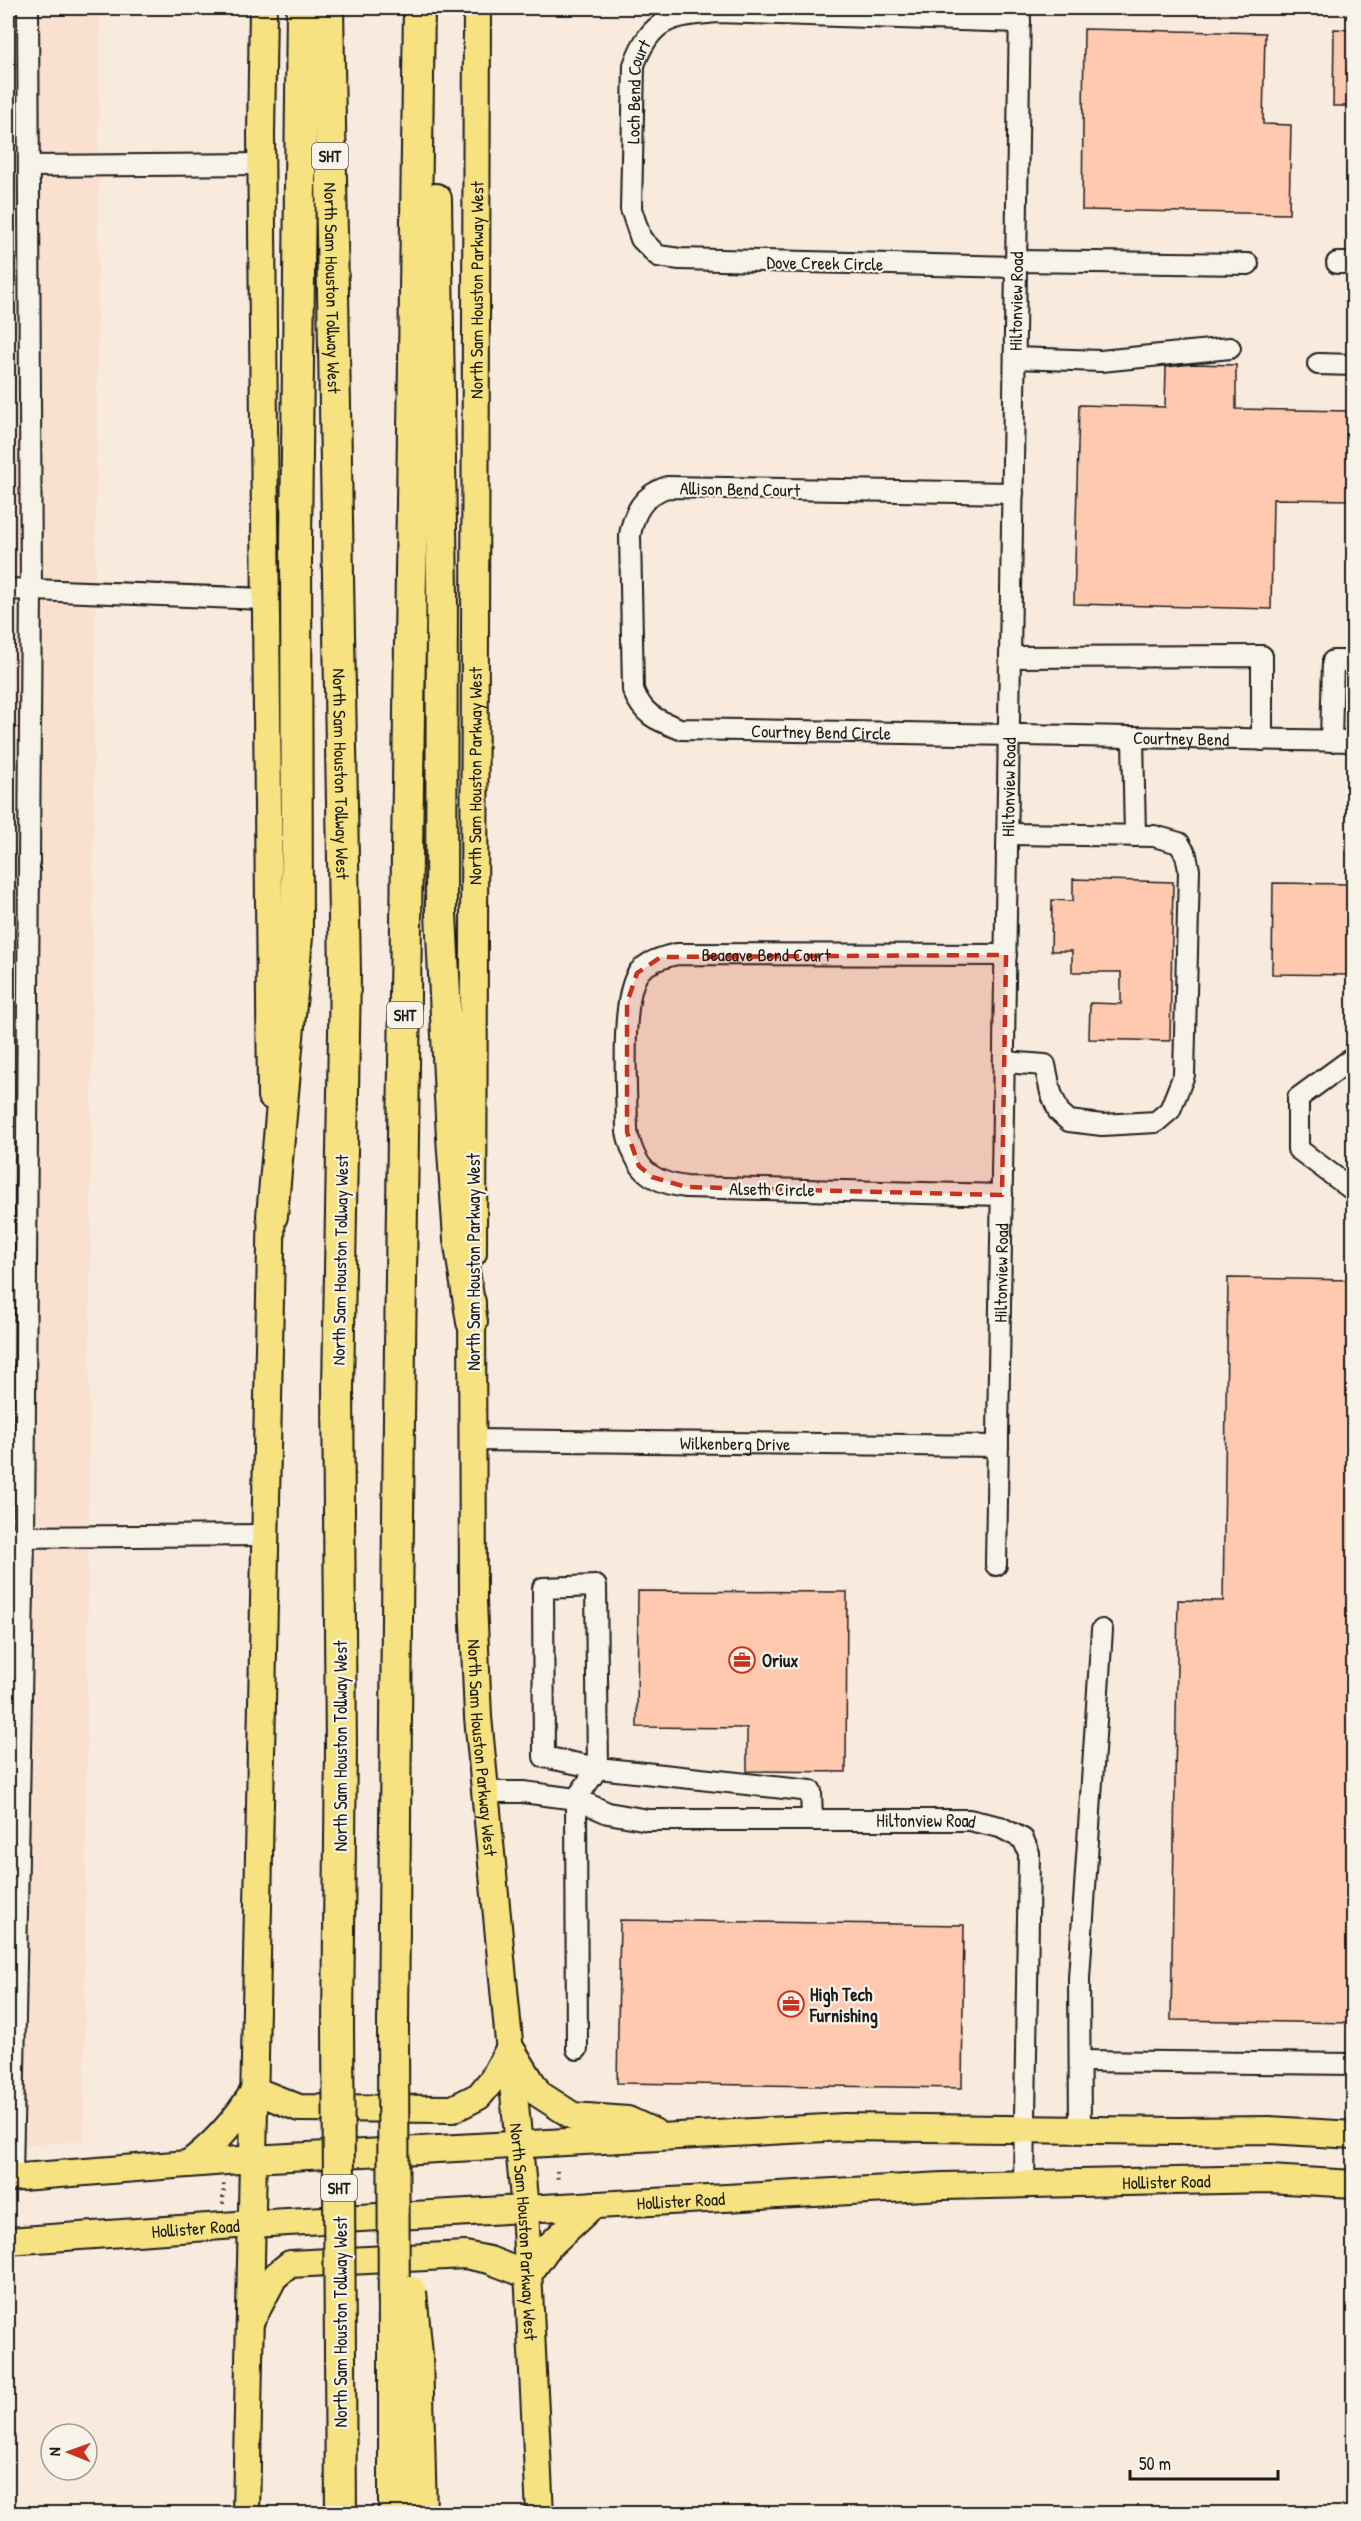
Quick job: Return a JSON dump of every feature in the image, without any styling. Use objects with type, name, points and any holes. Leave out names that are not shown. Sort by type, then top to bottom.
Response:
[{"type":"highway","points":[[272,1216],[297,937],[296,529],[302,8]]},
{"type":"highway","name":"North Sam Houston Tollway West","points":[[328,8],[345,974],[338,1389],[341,1748],[338,2023],[341,2514]]},
{"type":"highway","name":"SHT","points":[[394,2514],[406,2354],[394,2134],[393,2023],[399,1418],[419,8]]},
{"type":"highway","points":[[429,8],[432,44],[440,429],[443,705],[441,914],[459,1239],[472,1322]]},
{"type":"highway","points":[[406,2354],[421,2514]]},
{"type":"main road","points":[[246,2514],[272,1216],[262,164],[263,8]]},
{"type":"main road","name":"North Sam Houston Parkway West","points":[[477,8],[473,1601],[483,1792],[525,2209],[540,2514]]},
{"type":"main road","points":[[254,2090],[299,2108],[453,2109],[479,2096],[493,2079],[510,2047]]},
{"type":"main road","points":[[510,2047],[539,2094],[573,2116],[628,2120],[664,2136]]},
{"type":"main road","points":[[188,2164],[223,2133],[240,2113],[254,2090]]},
{"type":"main road","points":[[10,2178],[252,2159],[844,2127],[1269,2130],[1353,2135]]},
{"type":"main road","name":"Hollister Road","points":[[8,2241],[251,2224],[943,2186],[1269,2179],[1353,2184]]},
{"type":"main road","points":[[249,2325],[274,2277],[290,2264],[465,2255],[489,2260],[528,2274],[559,2235],[592,2205]]},
{"type":"street","points":[[10,2178],[16,1537],[31,590],[28,8]]},
{"type":"street","name":"Loch Bend Court","points":[[641,239],[631,209],[634,65],[641,45],[651,30],[680,15],[717,12],[1020,15]]},
{"type":"street","name":"Hiltonview Road","points":[[996,1565],[1020,15]]},
{"type":"street","points":[[29,166],[262,164]]},
{"type":"street","name":"Dove Creek Circle","points":[[641,239],[658,256],[680,259],[1016,264],[1248,264]]},
{"type":"street","points":[[1015,358],[1101,362],[1230,348]]},
{"type":"street","points":[[1318,364],[1353,365]]},
{"type":"street","name":"Allison Bend Court","points":[[639,705],[633,690],[630,535],[633,517],[652,493],[667,487],[1013,493]]},
{"type":"street","points":[[8,589],[266,599]]},
{"type":"street","points":[[1010,657],[1262,656],[1262,740]]},
{"type":"street","points":[[1331,741],[1333,661],[1353,661]]},
{"type":"street","name":"Courtney Bend Circle","points":[[639,705],[657,721],[680,729],[1009,735]]},
{"type":"street","name":"Courtney Bend","points":[[1009,735],[1353,741]]},
{"type":"street","points":[[1133,737],[1135,836]]},
{"type":"street","points":[[1004,1062],[1045,1065],[1051,1093],[1059,1112],[1069,1121],[1102,1125],[1156,1122],[1170,1110],[1184,1075],[1189,870],[1186,855],[1179,843],[1154,836],[1008,834]]},
{"type":"street","name":"Beacave Bend Court","points":[[627,1078],[627,1003],[637,973],[661,957],[677,954],[1006,955]]},
{"type":"street","points":[[1353,1057],[1298,1098],[1298,1149],[1353,1191]]},
{"type":"street","name":"Alseth Circle","points":[[627,1078],[627,1132],[631,1150],[639,1166],[652,1177],[667,1184],[686,1187],[1002,1195]]},
{"type":"street","name":"Wilkenberg Drive","points":[[473,1440],[998,1446]]},
{"type":"street","points":[[16,1537],[264,1535]]},
{"type":"street","points":[[577,2049],[576,1799],[598,1767],[597,1586],[543,1588],[544,1757],[598,1767],[811,1791],[812,1820]]},
{"type":"street","points":[[1080,2130],[1079,1978],[1102,1630]]},
{"type":"street","name":"Hiltonview Road","points":[[483,1792],[523,1792],[576,1799],[608,1813],[648,1820],[969,1820],[1000,1827],[1023,1839],[1029,1853],[1024,2184]]},
{"type":"street","points":[[1080,2061],[1353,2064]]},
{"type":"path","points":[[557,2171],[558,2183]]},
{"type":"path","points":[[223,2205],[224,2172]]},
{"type":"highlighted area","points":[[1006,955],[1002,1195],[686,1187],[652,1177],[639,1166],[627,1132],[627,1003],[637,973],[661,957]]},
{"type":"shaded area","points":[[8,8],[100,8],[84,2141],[8,2147]]},
{"type":"building","points":[[1084,29],[1265,33],[1263,124],[1291,125],[1289,214],[1082,210]]},
{"type":"building","points":[[1334,29],[1353,30],[1353,106],[1333,106]]},
{"type":"building","points":[[1191,364],[1236,365],[1236,409],[1353,411],[1353,500],[1273,499],[1271,609],[1074,604],[1079,405],[1165,407],[1166,367]]},
{"type":"building","points":[[1073,879],[1173,882],[1170,1041],[1089,1039],[1090,1003],[1121,1004],[1121,972],[1072,972],[1072,951],[1051,951],[1052,900],[1073,901]]},
{"type":"building","points":[[1273,883],[1353,884],[1353,975],[1272,974]]},
{"type":"building","points":[[1228,1278],[1353,1280],[1353,2023],[1171,2020],[1178,1600],[1223,1601]]},
{"type":"building","name":"Oriux","points":[[638,1591],[847,1592],[846,1772],[747,1771],[747,1728],[637,1727]]},
{"type":"building","name":"High Tech Furnishing","points":[[620,1920],[964,1925],[962,2088],[617,2083]]},
{"type":"place","name":"Oriux","points":[[742,1660]]},
{"type":"place","name":"High Tech Furnishing","points":[[791,2004]]}]
